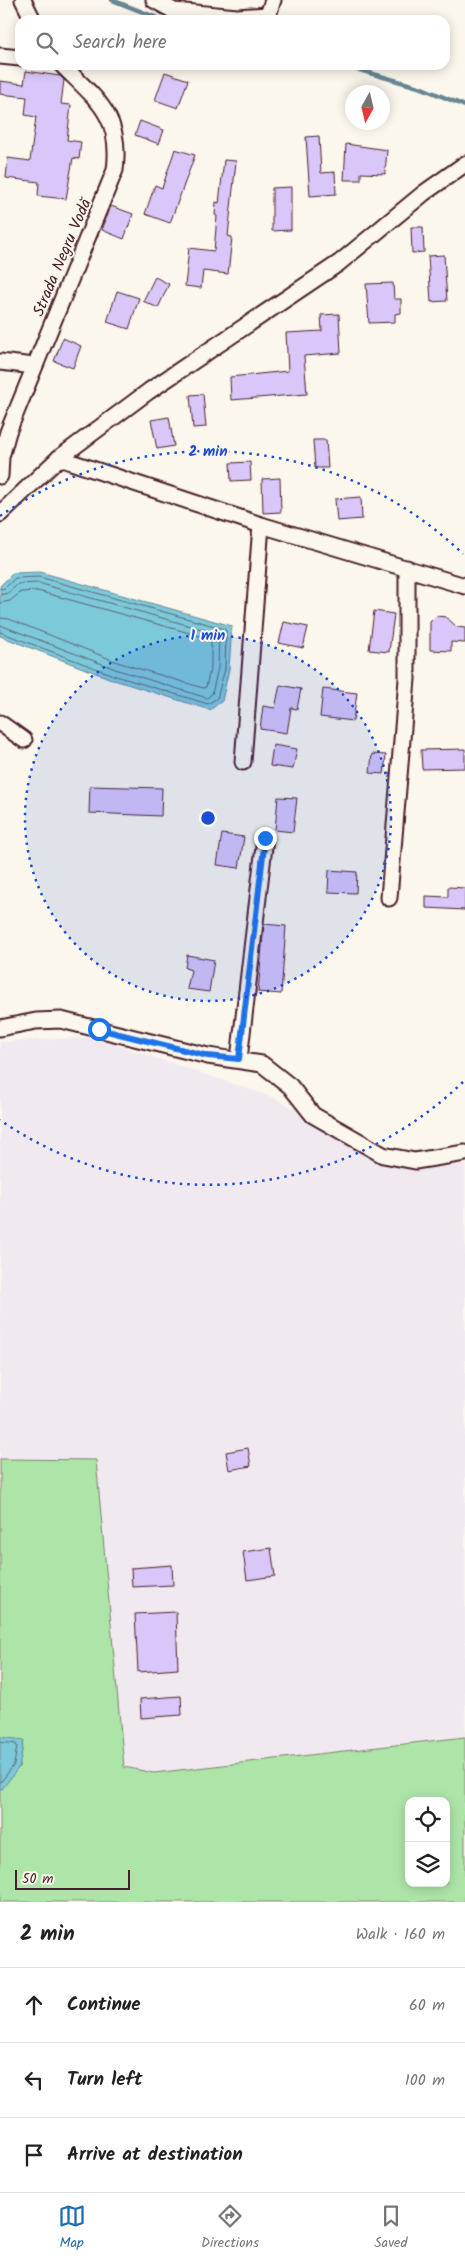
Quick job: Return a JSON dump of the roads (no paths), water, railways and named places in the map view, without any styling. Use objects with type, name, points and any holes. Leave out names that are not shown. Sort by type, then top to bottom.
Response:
[{"type":"street","points":[[23,0],[30,15]]},
{"type":"street","points":[[154,0],[174,11],[217,15]]},
{"type":"street","points":[[268,15],[273,0]]},
{"type":"street","points":[[0,56],[15,58]]},
{"type":"street","name":"Strada Negru Vodă","points":[[0,476],[3,438],[115,170],[117,149],[114,130],[108,116],[96,99],[67,70]]},
{"type":"street","points":[[0,514],[59,458],[149,391],[339,263],[424,193],[465,164]]},
{"type":"street","points":[[0,362],[34,366]]},
{"type":"street","points":[[59,458],[261,525],[465,586]]},
{"type":"street","points":[[0,480],[13,500]]},
{"type":"street","points":[[243,762],[261,525]]},
{"type":"street","points":[[389,898],[407,678],[407,568]]},
{"type":"street","points":[[0,723],[24,740]]},
{"type":"street","points":[[239,1059],[265,838]]},
{"type":"street","points":[[0,1028],[36,1021],[61,1020],[208,1056],[239,1059],[262,1064],[290,1086],[313,1115],[383,1155],[415,1161],[465,1153]]},
{"type":"water","points":[[40,572],[232,626],[229,669],[222,701],[210,710],[114,680],[0,636],[0,586],[13,573]]},
{"type":"water","points":[[0,1737],[24,1740],[19,1767],[2,1789],[0,1789]]},
{"type":"waterway","points":[[112,0],[150,15]]},
{"type":"waterway","points":[[359,70],[422,88],[465,106]]}]
